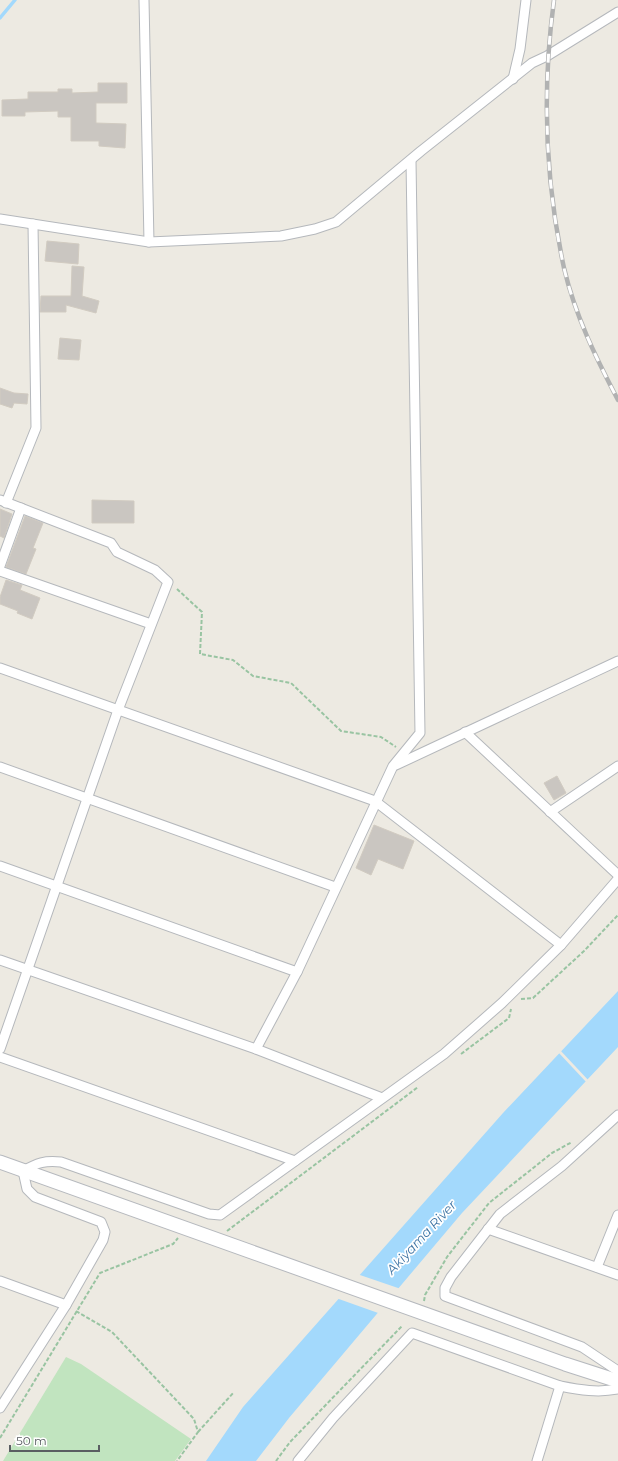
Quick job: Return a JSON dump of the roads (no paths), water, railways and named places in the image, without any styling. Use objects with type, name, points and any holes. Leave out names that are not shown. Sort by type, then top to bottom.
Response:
[{"type":"street","points":[[144,0],[149,242]]},
{"type":"street","points":[[513,79],[520,49],[526,0]]},
{"type":"street","points":[[0,219],[149,242],[281,236],[316,229],[336,222],[411,161],[421,151],[532,64],[618,12]]},
{"type":"street","points":[[256,1049],[297,972],[392,766],[420,733],[411,161]]},
{"type":"street","points":[[0,1049],[58,887],[118,710],[168,582],[155,570],[117,552],[110,543],[3,502],[36,428],[33,224]]},
{"type":"street","points":[[0,566],[21,508]]},
{"type":"street","points":[[0,571],[151,624]]},
{"type":"street","points":[[392,766],[618,661]]},
{"type":"street","points":[[0,668],[375,801],[561,945]]},
{"type":"street","points":[[464,732],[618,875]]},
{"type":"street","points":[[550,812],[618,766]]},
{"type":"street","points":[[0,767],[335,887]]},
{"type":"street","points":[[0,866],[297,972]]},
{"type":"street","points":[[23,1170],[35,1163],[48,1160],[61,1162],[209,1214],[220,1215],[444,1054],[502,1003],[561,945],[618,879]]},
{"type":"street","points":[[0,960],[256,1049],[382,1098]]},
{"type":"street","points":[[0,1057],[295,1161]]},
{"type":"street","points":[[616,1120],[562,1166],[500,1214],[472,1252],[451,1277],[445,1288],[445,1296],[582,1347],[618,1371]]},
{"type":"street","points":[[0,1162],[219,1239],[410,1310],[618,1381]]},
{"type":"street","points":[[0,1408],[4,1394],[66,1305],[103,1240],[105,1232],[101,1222],[35,1197],[27,1189],[23,1170]]},
{"type":"street","points":[[596,1267],[618,1215]]},
{"type":"street","points":[[488,1229],[618,1275]]},
{"type":"street","points":[[0,1281],[66,1305]]},
{"type":"street","points":[[298,1461],[333,1418],[412,1332],[560,1386],[581,1390],[601,1391],[618,1389]]},
{"type":"street","points":[[537,1461],[560,1386]]},
{"type":"water","name":"Akiyama River","points":[[618,991],[618,1047],[462,1213],[289,1418],[256,1461],[206,1461],[243,1407],[503,1113]]},
{"type":"waterway","points":[[0,18],[15,0]]},
{"type":"railway","points":[[554,0],[548,67],[547,134],[549,168],[558,235],[564,268],[574,303],[594,352],[618,400]]}]
